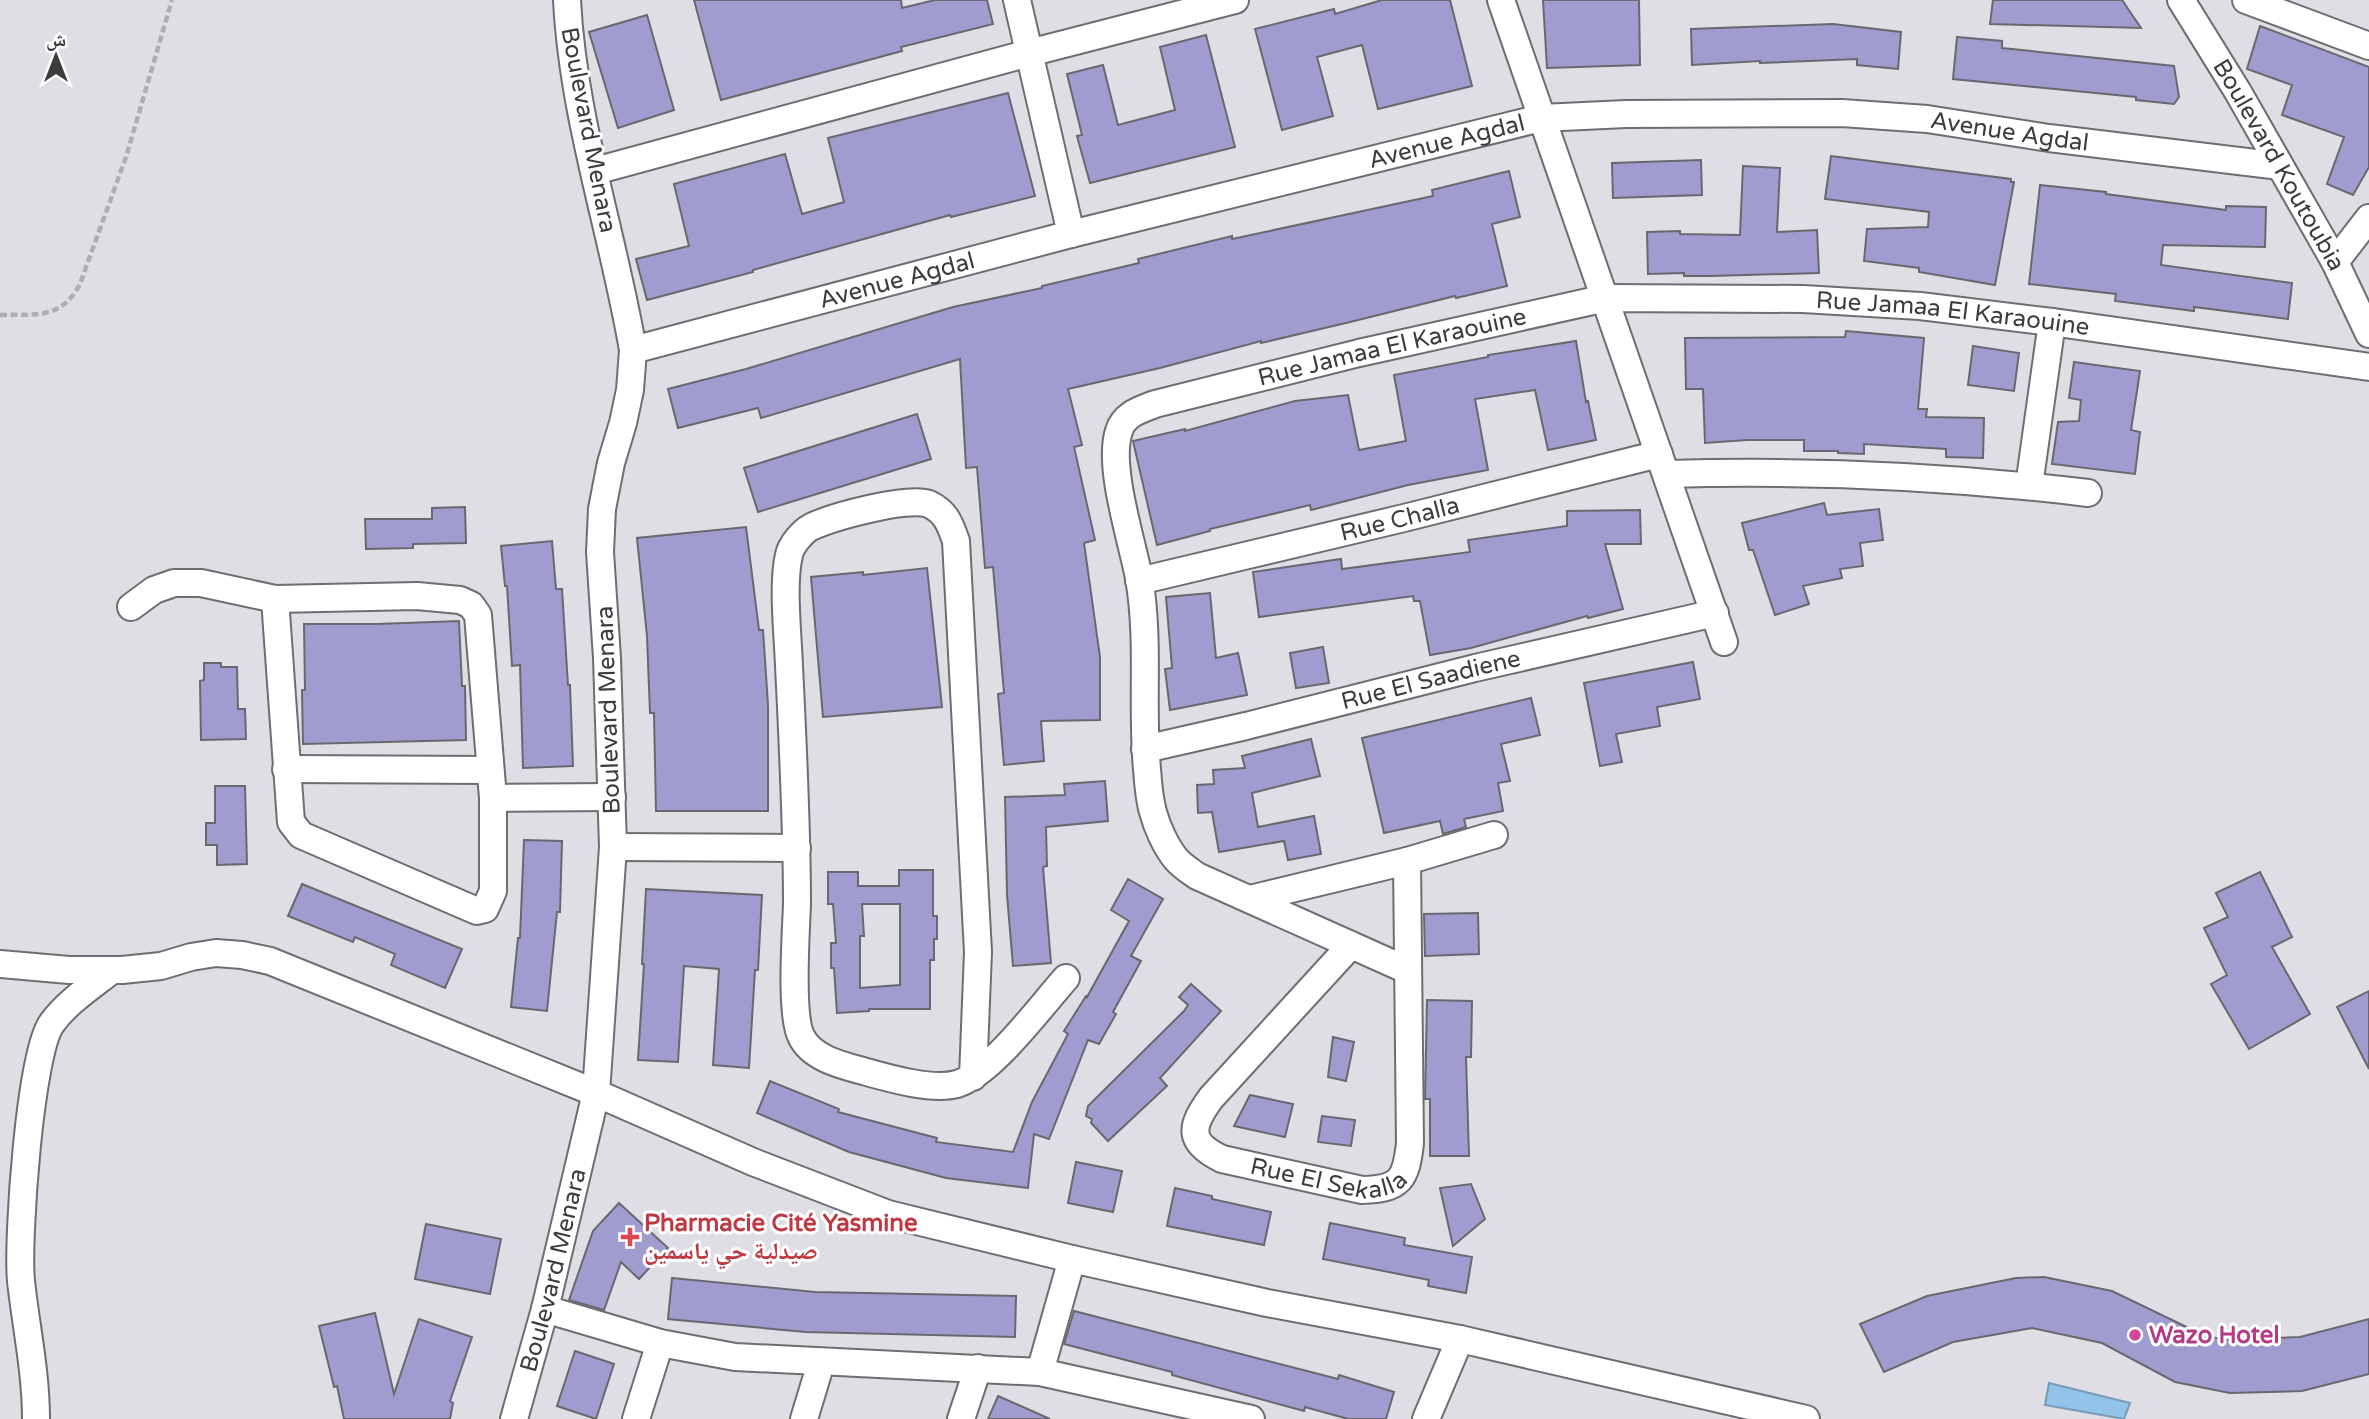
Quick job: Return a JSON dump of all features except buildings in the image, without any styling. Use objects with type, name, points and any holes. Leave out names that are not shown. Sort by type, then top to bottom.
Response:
[{"type":"street","name":"Boulevard Menara","points":[[514,1419],[545,1309],[596,1093],[613,847],[607,658],[600,552],[602,509],[630,390],[633,350],[571,57],[568,0]]},
{"type":"street","points":[[1017,0],[1071,234]]},
{"type":"street","points":[[595,171],[1029,53],[1236,0]]},
{"type":"street","points":[[1501,0],[1724,642]]},
{"type":"street","name":"Boulevard Koutoubia","points":[[2181,0],[2238,92],[2335,262],[2369,334]]},
{"type":"street","points":[[2246,0],[2369,46]]},
{"type":"street","name":"Avenue Agdal","points":[[633,350],[1071,234],[1541,118],[1626,114],[1842,113],[1927,119],[2280,166]]},
{"type":"street","points":[[2335,262],[2369,218]]},
{"type":"street","name":"Rue Jamaa El Karaouine","points":[[1407,970],[1197,876],[1176,859],[1162,836],[1153,812],[1145,749],[1145,636],[1139,580],[1116,471],[1119,430],[1125,419],[1135,411],[1359,353],[1606,298],[1803,299],[1920,306],[2369,367]]},
{"type":"street","points":[[2029,486],[2052,322]]},
{"type":"street","name":"Rue Challa","points":[[1139,580],[1404,518],[1663,464],[2029,486],[2088,493]]},
{"type":"street","points":[[972,1077],[978,952],[956,541],[949,519],[926,503],[912,501],[874,508],[809,528],[796,541],[789,554],[787,601],[797,848],[796,1018],[805,1043],[824,1058],[885,1077],[934,1086],[958,1084],[972,1077],[998,1055],[1066,978]]},
{"type":"street","points":[[131,607],[154,590],[174,583],[201,583],[275,599],[417,596],[460,600],[471,605],[478,615],[493,798],[493,891],[485,909],[477,911],[301,835],[291,822],[288,814],[275,599]]},
{"type":"street","name":"Rue El Saadiene","points":[[1145,749],[1475,668],[1715,613]]},
{"type":"street","points":[[286,769],[490,770]]},
{"type":"street","points":[[493,798],[612,797]]},
{"type":"street","points":[[1250,899],[1407,861],[1494,835]]},
{"type":"street","points":[[613,847],[797,848]]},
{"type":"street","name":"Rue El Sekalla","points":[[1351,945],[1198,1115],[1196,1138],[1207,1152],[1222,1159],[1362,1191],[1386,1188],[1403,1177],[1407,1169],[1410,1143],[1407,861]]},
{"type":"street","points":[[0,964],[69,970],[112,970],[161,965],[216,953],[242,954],[270,961],[596,1093],[752,1162],[888,1214],[1267,1303],[1460,1339],[1806,1419]]},
{"type":"street","points":[[36,1419],[36,1393],[20,1255],[36,1073],[43,1040],[51,1023],[112,970]]},
{"type":"street","points":[[1040,1372],[1072,1259]]},
{"type":"street","points":[[545,1309],[660,1343],[735,1357],[1040,1372],[1147,1408],[1251,1419]]},
{"type":"street","points":[[1426,1419],[1460,1339]]},
{"type":"street","points":[[636,1419],[660,1343]]},
{"type":"street","points":[[804,1419],[821,1363]]},
{"type":"street","points":[[961,1419],[978,1368]]},
{"type":"path","points":[[0,315],[47,314],[73,297],[127,158],[172,0]]},
{"type":"water","points":[[2049,1383],[2130,1403],[2124,1419],[2045,1405]]},
{"type":"place","name":"Pharmacie Cité Yasmine صيدلية حي ياسمين","points":[[630,1237]]},
{"type":"place","name":"Wazo Hotel","points":[[2135,1335]]}]
